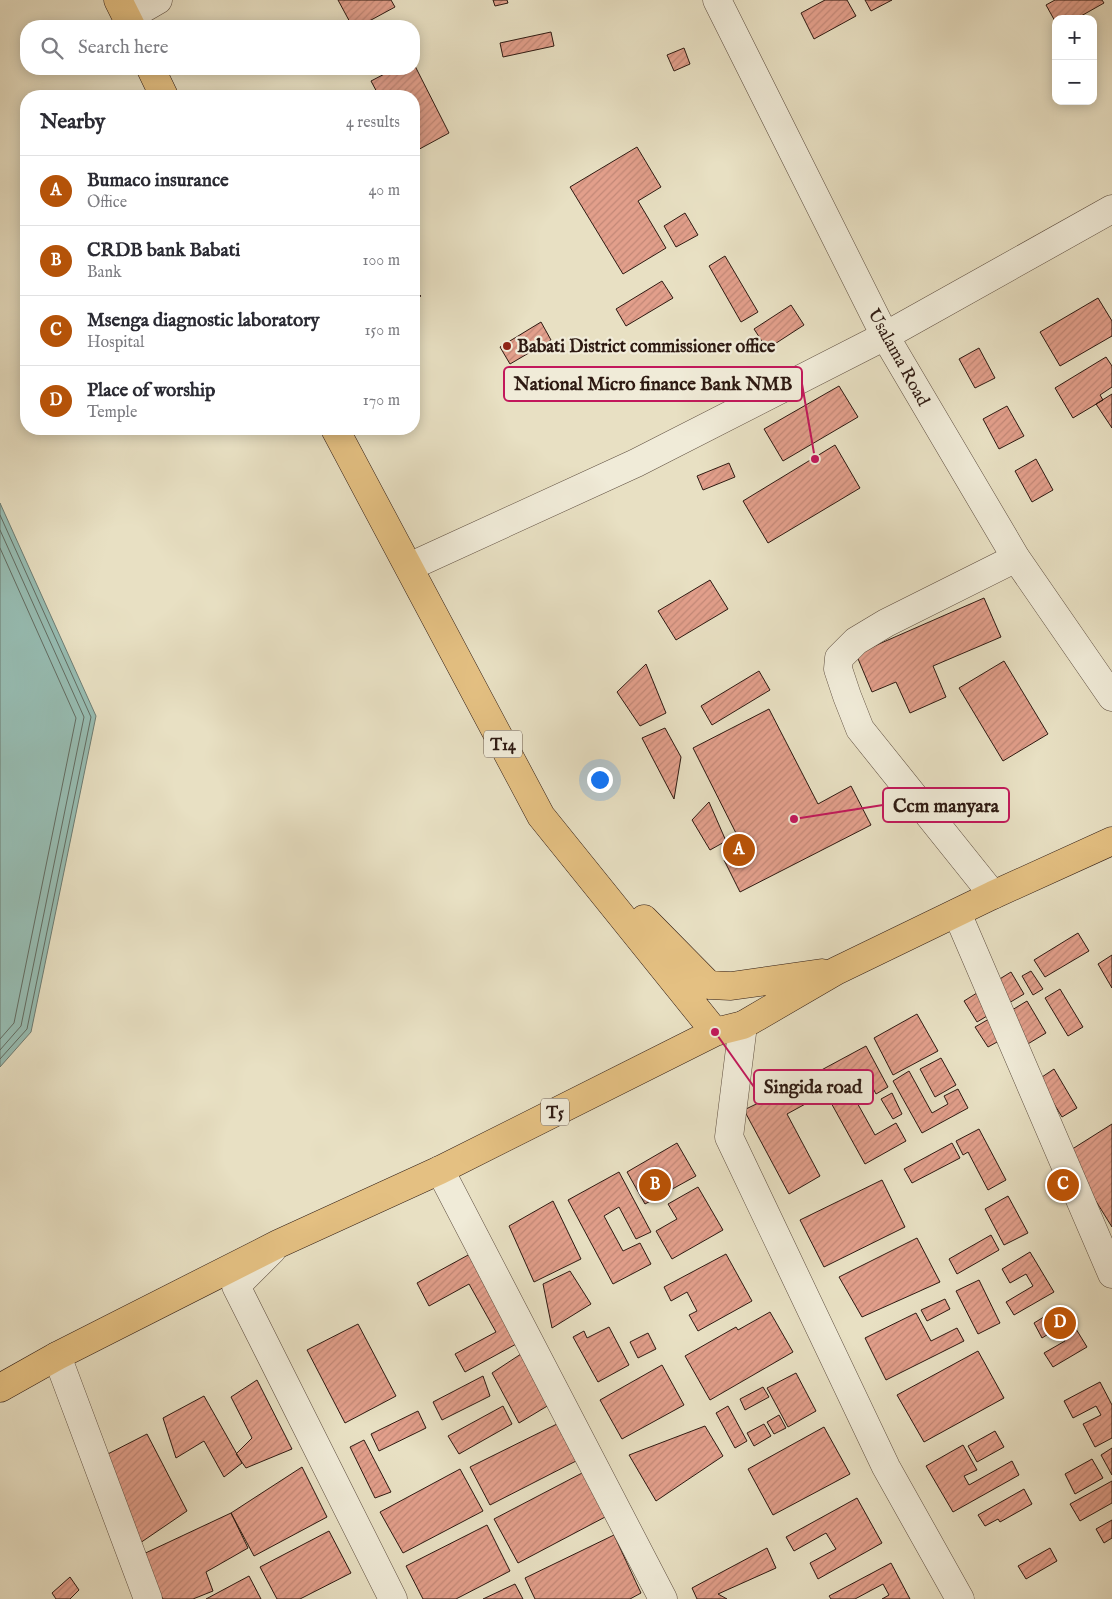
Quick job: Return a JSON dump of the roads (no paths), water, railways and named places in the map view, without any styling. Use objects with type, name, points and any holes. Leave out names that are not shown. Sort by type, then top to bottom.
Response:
[{"type":"highway","points":[[154,75],[161,90]]},
{"type":"highway","name":"T14","points":[[339,435],[541,816],[714,1032]]},
{"type":"highway","name":"T14","points":[[541,816],[710,985],[731,986],[836,970]]},
{"type":"highway","name":"T5","points":[[0,1388],[57,1356],[278,1244],[440,1170],[714,1032],[743,1025],[836,970],[992,895],[1112,841]]},
{"type":"street","points":[[125,15],[158,0]]},
{"type":"street","name":"Usalama Road","points":[[718,0],[885,336],[1016,558],[1112,697]]},
{"type":"street","points":[[409,567],[636,463],[885,336],[1112,209]]},
{"type":"street","points":[[992,895],[860,729],[838,669],[839,658],[856,641],[886,623],[1016,558]]},
{"type":"street","points":[[957,913],[1112,1274]]},
{"type":"street","points":[[743,1025],[729,1137],[886,1467],[960,1599]]},
{"type":"street","points":[[440,1170],[663,1599]]},
{"type":"street","points":[[278,1244],[236,1286],[393,1599]]},
{"type":"street","points":[[57,1356],[148,1599]]},
{"type":"water","points":[[0,503],[96,716],[31,1032],[0,1067]]},
{"type":"place","name":"Babati District commissioner office","points":[[507,346]]},
{"type":"place","name":"National Micro finance Bank NMB","points":[[815,459]]},
{"type":"place","name":"Ccm manyara","points":[[794,819]]},
{"type":"place","name":"Bumaco insurance","points":[[739,850]]},
{"type":"place","name":"Singida road","points":[[715,1032]]},
{"type":"place","name":"CRDB bank Babati","points":[[655,1185]]},
{"type":"place","name":"Msenga diagnostic laboratory","points":[[1063,1185]]},
{"type":"place","name":"Place of worship","points":[[1060,1323]]}]
